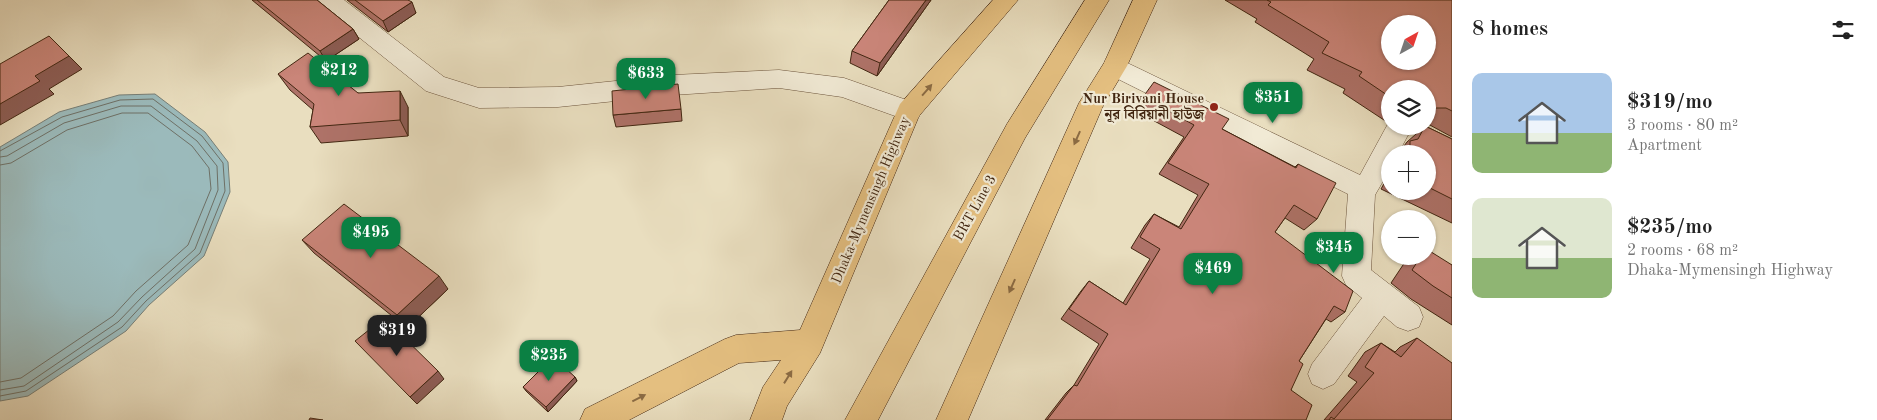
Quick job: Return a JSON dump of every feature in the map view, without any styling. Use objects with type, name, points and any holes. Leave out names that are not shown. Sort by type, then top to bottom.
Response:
[{"type":"highway","name":"Dhaka-Mymensingh Highway","points":[[766,420],[774,398],[809,343],[909,111],[1006,0]]},
{"type":"highway","name":"BRT Line 3","points":[[861,420],[1016,131],[1097,0]]},
{"type":"highway","points":[[952,420],[1092,103],[1116,66],[1145,0]]},
{"type":"highway","points":[[596,420],[736,349],[809,343]]},
{"type":"street","points":[[328,0],[435,84],[479,98],[558,97],[673,85],[779,80],[844,88],[909,111]]},
{"type":"street","points":[[1116,66],[1230,126],[1362,188],[1367,187],[1395,135]]},
{"type":"street","points":[[1422,135],[1428,138]]},
{"type":"street","points":[[1362,188],[1356,276],[1408,316]]},
{"type":"street","points":[[1323,374],[1382,296]]},
{"type":"water","points":[[155,94],[205,132],[228,162],[230,192],[204,256],[149,305],[126,331],[28,396],[0,401],[0,147],[59,112],[119,95]]},
{"type":"building","points":[[257,0],[317,0],[353,29],[320,51]]},
{"type":"building","points":[[355,0],[408,0],[412,2],[383,21]]},
{"type":"building","points":[[889,0],[926,0],[880,63],[852,51]]},
{"type":"building","points":[[1267,0],[1452,0],[1452,111],[1446,108],[1436,108],[1436,80],[1381,80],[1381,91],[1359,76],[1362,72],[1322,53],[1329,42],[1268,5],[1271,2]]},
{"type":"building","points":[[49,36],[69,56],[35,76],[40,81],[0,104],[0,64]]},
{"type":"building","points":[[308,53],[358,93],[400,91],[400,120],[310,127],[314,104],[278,74]]},
{"type":"building","points":[[1154,82],[1229,119],[1222,129],[1296,168],[1298,164],[1336,183],[1317,219],[1294,205],[1275,232],[1353,291],[1345,312],[1334,306],[1299,361],[1303,364],[1291,390],[1312,405],[1306,420],[1047,420],[1074,385],[1077,386],[1108,334],[1069,309],[1089,281],[1126,305],[1160,249],[1140,237],[1154,214],[1181,229],[1209,184],[1168,163],[1194,125],[1143,97]]},
{"type":"building","points":[[678,84],[681,109],[613,115],[612,91]]},
{"type":"building","points":[[1436,131],[1452,139],[1452,199],[1436,191],[1436,145],[1410,145],[1410,141],[1418,139],[1420,135],[1436,135]]},
{"type":"building","points":[[344,204],[439,276],[397,315],[302,240]]},
{"type":"building","points":[[1436,255],[1452,265],[1452,298],[1433,286],[1412,270],[1415,265],[1436,265]]},
{"type":"building","points":[[384,318],[438,371],[410,397],[355,341]]},
{"type":"building","points":[[1417,338],[1452,363],[1452,420],[1329,420],[1331,417],[1334,419],[1374,373],[1365,367],[1381,343],[1401,357]]},
{"type":"building","points":[[553,357],[575,377],[546,407],[523,387]]},
{"type":"place","name":"Nur Biriyani House নূর বিরিয়ানী হাউজ","points":[[1214,107]]}]
